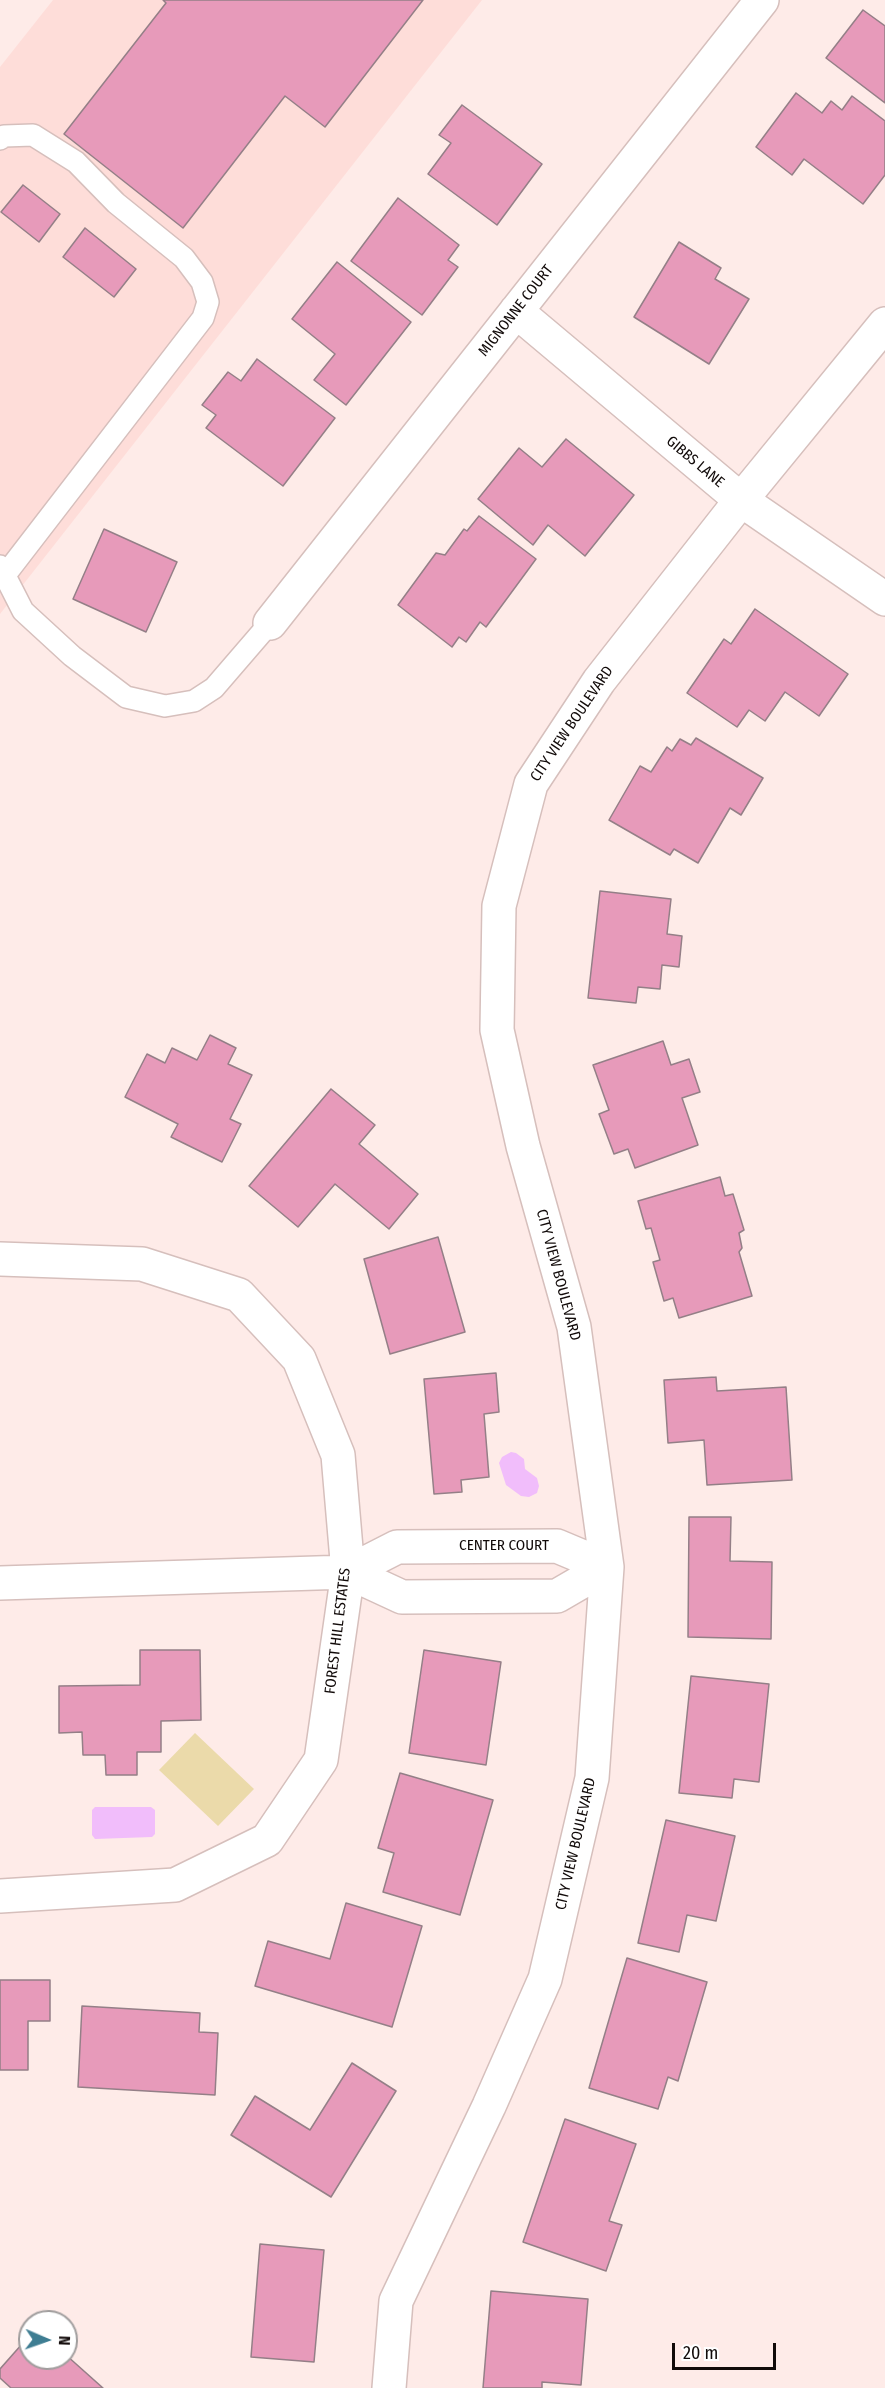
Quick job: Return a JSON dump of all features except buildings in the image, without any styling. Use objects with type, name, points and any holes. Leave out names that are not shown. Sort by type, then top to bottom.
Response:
[{"type":"street","name":"MIGNONNE COURT","points":[[270,622],[762,0]]},
{"type":"street","name":"GIBBS LANE","points":[[516,311],[741,500],[885,599]]},
{"type":"street","name":"CITY VIEW BOULEVARD","points":[[389,2388],[396,2301],[489,2106],[545,1979],[592,1778],[607,1567],[574,1327],[523,1146],[496,1030],[499,906],[531,784],[599,681],[741,500],[885,324]]},
{"type":"street","name":"FOREST HILL ESTATES","points":[[0,1259],[142,1264],[239,1295],[299,1359],[338,1455],[348,1572],[321,1760],[267,1840],[175,1885],[0,1896]]},
{"type":"street","name":"CENTER COURT","points":[[0,1583],[348,1572],[397,1547],[557,1546],[607,1567]]},
{"type":"street","name":"CENTER COURT","points":[[348,1572],[402,1597],[557,1596],[607,1567]]},
{"type":"lane","points":[[0,139],[4,136],[33,135],[76,162],[116,203],[184,258],[202,282],[208,302],[203,318],[2,570],[23,611],[72,656],[126,697],[165,706],[194,701],[214,688],[270,622]]},
{"type":"shaded area","points":[[53,0],[482,0],[0,614],[0,67]]},
{"type":"shaded area","points":[[511,1452],[524,1459],[525,1469],[537,1478],[539,1486],[537,1493],[529,1497],[521,1496],[506,1485],[499,1463],[502,1457]]},
{"type":"shaded area","points":[[195,1733],[254,1789],[218,1826],[159,1770]]},
{"type":"shaded area","points":[[95,1807],[151,1807],[155,1810],[155,1834],[152,1837],[95,1839],[92,1835],[92,1810]]}]
